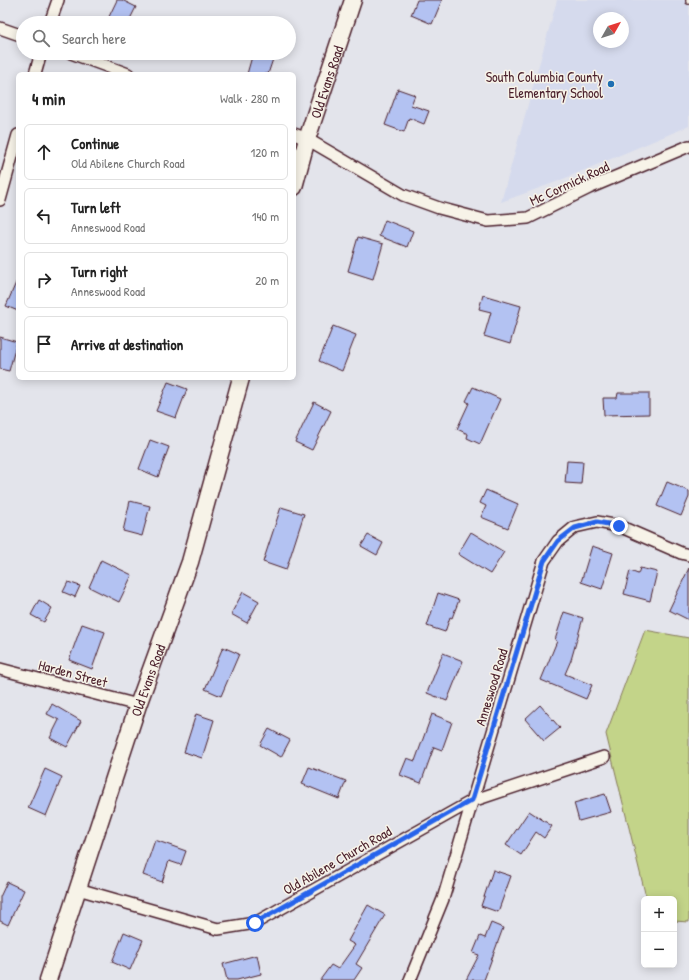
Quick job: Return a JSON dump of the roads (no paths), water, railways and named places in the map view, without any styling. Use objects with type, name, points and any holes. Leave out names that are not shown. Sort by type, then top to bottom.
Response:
[{"type":"street","points":[[52,16],[58,0]]},
{"type":"street","name":"Old Evans Road","points":[[296,172],[301,136],[353,0]]},
{"type":"street","points":[[0,28],[16,34]]},
{"type":"street","points":[[36,72],[39,60]]},
{"type":"street","points":[[90,60],[123,72]]},
{"type":"street","name":"Mc Cormick Road","points":[[301,136],[403,195],[439,208],[488,221],[528,218],[589,188],[689,146]]},
{"type":"street","points":[[0,200],[16,142]]},
{"type":"street","name":"Old Evans Road","points":[[48,980],[138,705],[190,562],[240,380]]},
{"type":"street","name":"Anneswood Road","points":[[410,980],[443,899],[544,561],[558,541],[575,528],[597,522],[619,526],[681,553],[689,555]]},
{"type":"street","name":"Harden Street","points":[[0,669],[138,705]]},
{"type":"street","name":"Old Abilene Church Road","points":[[78,889],[218,930],[255,923],[472,800],[604,757]]},
{"type":"place","name":"South Columbia County Elementary School","points":[[611,84]]}]
